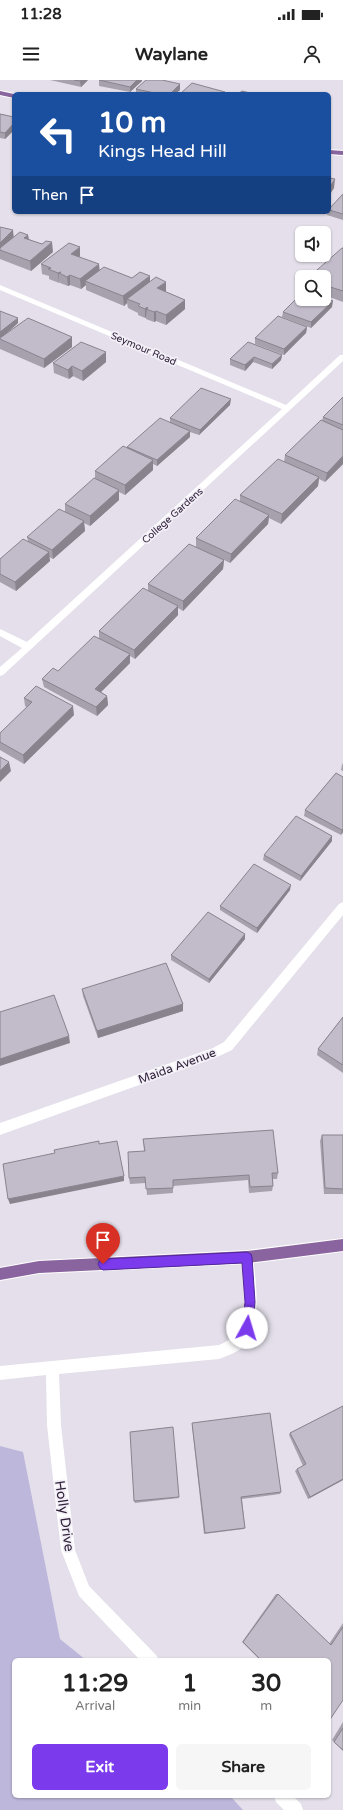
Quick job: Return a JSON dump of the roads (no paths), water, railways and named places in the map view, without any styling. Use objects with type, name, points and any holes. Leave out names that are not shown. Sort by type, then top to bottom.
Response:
[{"type":"main road","points":[[0,93],[12,96]]},
{"type":"main road","points":[[331,152],[343,153]]},
{"type":"main road","points":[[0,1274],[39,1267],[247,1257],[343,1245]]},
{"type":"street","name":"Seymour Road","points":[[0,287],[288,409]]},
{"type":"street","name":"College Gardens","points":[[0,673],[343,357]]},
{"type":"street","points":[[0,632],[28,647]]},
{"type":"street","name":"Maida Avenue","points":[[0,1129],[217,1052],[228,1046],[343,907]]},
{"type":"street","points":[[0,1372],[219,1352],[238,1343],[247,1328],[250,1302],[247,1257]]},
{"type":"street","name":"Holly Drive","points":[[52,1367],[54,1425],[68,1550],[84,1591],[149,1658]]},
{"type":"street","points":[[284,1798],[296,1810]]}]
